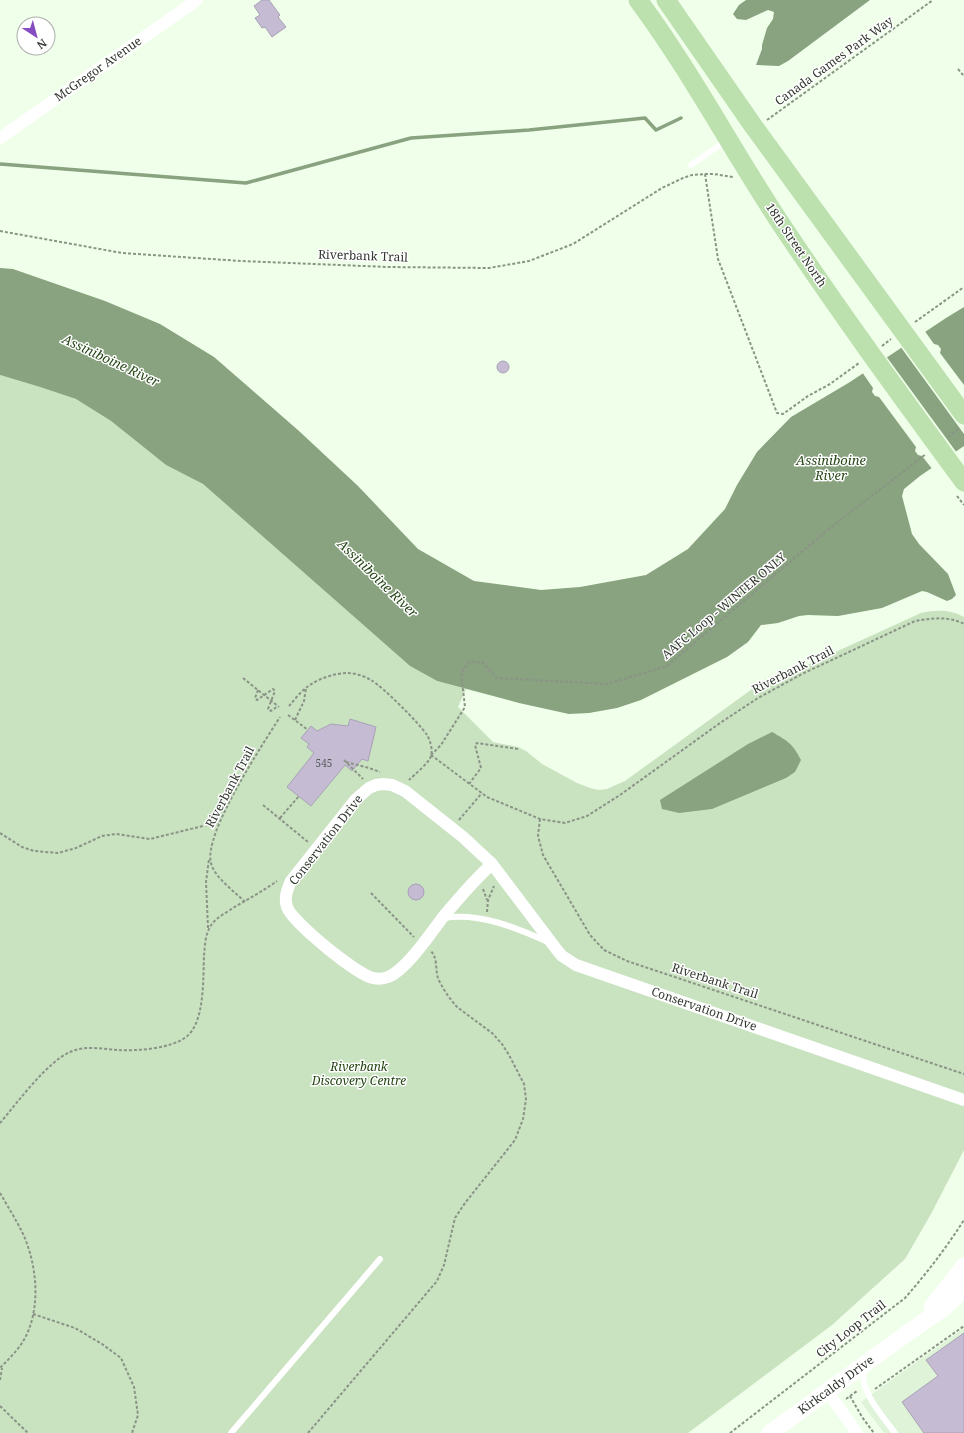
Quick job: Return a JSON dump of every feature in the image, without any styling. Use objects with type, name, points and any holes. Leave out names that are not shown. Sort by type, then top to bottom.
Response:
[{"type":"main road","name":"18th Street North","points":[[638,0],[676,56],[780,222],[843,315],[964,482]]},
{"type":"main road","points":[[666,0],[754,126],[964,415]]},
{"type":"main road","name":"Kirkcaldy Drive","points":[[902,1336],[931,1309],[964,1266]]},
{"type":"main road","name":"Kirkcaldy Drive","points":[[770,1433],[902,1336],[945,1307],[964,1289]]},
{"type":"street","name":"McGregor Avenue","points":[[0,138],[196,0]]},
{"type":"street","name":"Conservation Drive","points":[[495,867],[480,874],[464,891],[399,970],[387,977],[374,978],[356,970],[327,948],[297,921],[290,914],[287,907],[287,890],[300,870],[356,799],[369,788],[376,785],[383,784],[399,787],[452,828],[495,867],[552,944],[562,956],[576,965],[961,1098]]},
{"type":"street","points":[[827,1392],[857,1433]]},
{"type":"lane","points":[[691,165],[729,139]]},
{"type":"lane","points":[[442,918],[462,916],[482,920],[513,928],[552,944]]},
{"type":"lane","points":[[231,1433],[380,1259]]},
{"type":"lane","points":[[865,1364],[863,1379],[866,1390],[874,1404],[896,1433]]},
{"type":"path","name":"Canada Games Park Way","points":[[764,122],[933,0]]},
{"type":"path","points":[[958,69],[964,76]]},
{"type":"path","points":[[705,174],[718,259],[776,410]]},
{"type":"path","name":"Riverbank Trail","points":[[0,231],[122,253],[242,261],[388,267],[489,268],[529,261],[573,244],[669,184],[692,175],[718,174],[734,178]]},
{"type":"path","points":[[946,438],[964,424]]},
{"type":"path","name":"AAFC Loop - WINTER ONLY","points":[[431,755],[441,745],[465,707],[461,673],[470,661],[483,663],[497,678],[607,684],[667,666],[830,528],[928,452]]},
{"type":"path","name":"Riverbank Trail","points":[[431,755],[469,784],[495,800],[540,819],[565,823],[587,816],[620,795],[720,722],[758,698],[802,674],[915,621],[940,619],[957,621],[964,624]]},
{"type":"path","points":[[288,706],[310,684],[338,674],[349,673],[361,675],[371,680],[394,700],[424,730],[430,743],[431,755],[429,760],[408,781]]},
{"type":"path","points":[[243,678],[258,690],[264,695],[272,701],[279,707],[271,711],[268,709],[272,701],[275,691],[273,689],[264,695],[257,700],[255,698],[258,690]]},
{"type":"path","points":[[295,720],[304,701],[306,688]]},
{"type":"path","points":[[288,714],[307,728]]},
{"type":"path","name":"Riverbank Trail","points":[[245,902],[213,870],[210,863],[210,850],[219,822],[241,781],[280,717]]},
{"type":"path","points":[[469,784],[481,768],[475,745],[477,743],[518,749]]},
{"type":"path","points":[[363,780],[345,761],[381,772]]},
{"type":"path","points":[[452,828],[482,793]]},
{"type":"path","points":[[280,819],[299,796]]},
{"type":"path","points":[[263,805],[311,844]]},
{"type":"path","name":"Riverbank Trail","points":[[540,819],[538,836],[542,855],[590,935],[604,950],[610,954],[964,1074]]},
{"type":"path","points":[[0,833],[22,847],[46,853],[58,853],[71,850],[102,836],[124,835],[150,839],[189,828],[219,822]]},
{"type":"path","points":[[0,1123],[51,1065],[61,1057],[71,1052],[88,1048],[120,1050],[149,1049],[180,1041],[186,1037],[195,1026],[199,1011],[205,944],[208,930],[206,882],[210,850]]},
{"type":"path","points":[[482,920],[487,910],[488,900],[493,891],[495,867]]},
{"type":"path","points":[[208,930],[222,915],[278,881]]},
{"type":"path","points":[[371,893],[416,939]]},
{"type":"path","points":[[308,1433],[437,1281],[444,1265],[454,1218],[515,1140],[523,1119],[526,1099],[524,1084],[509,1054],[492,1033],[452,1002],[439,979],[435,955],[428,948]]},
{"type":"path","points":[[0,1194],[24,1236],[30,1255],[35,1280],[33,1314],[30,1328],[20,1347],[1,1367],[0,1380]]},
{"type":"path","name":"City Loop Trail","points":[[730,1433],[905,1298],[942,1253],[964,1220]]},
{"type":"path","points":[[33,1314],[75,1328],[102,1344],[121,1358],[134,1387],[138,1415],[132,1433]]},
{"type":"path","points":[[846,1399],[859,1390],[875,1389],[964,1326]]},
{"type":"path","points":[[850,1396],[862,1417],[874,1433]]},
{"type":"path","points":[[0,1406],[28,1433]]},
{"type":"shaded area","points":[[964,1328],[964,1433],[884,1433],[861,1402]]},
{"type":"green space","name":"Riverbank Discovery Centre","points":[[0,375],[76,399],[111,421],[166,465],[203,484],[410,666],[437,681],[466,689],[458,707],[493,742],[518,747],[526,751],[542,764],[577,783],[590,788],[598,790],[607,789],[625,781],[766,679],[772,681],[921,613],[943,611],[959,614],[964,617],[964,1150],[931,1214],[905,1259],[832,1325],[688,1433],[0,1433]]},
{"type":"water","points":[[746,0],[870,0],[788,61],[779,66],[756,65],[767,28],[773,19],[774,12],[768,10],[746,20],[737,19],[733,14],[739,5]]},
{"type":"water","name":"Assiniboine River","points":[[0,268],[13,269],[105,301],[160,324],[214,357],[299,431],[358,486],[418,549],[474,581],[541,590],[580,587],[646,575],[688,549],[725,509],[737,485],[757,452],[791,417],[850,382],[964,307],[964,446],[920,476],[904,489],[902,496],[912,534],[919,544],[948,574],[956,595],[947,601],[922,591],[882,608],[838,616],[799,616],[778,623],[761,625],[748,642],[727,657],[641,700],[617,708],[589,713],[569,714],[519,703],[437,681],[410,666],[203,484],[166,465],[111,421],[76,399],[0,375]]},
{"type":"water","points":[[772,732],[790,743],[801,760],[795,772],[786,778],[712,809],[679,813],[662,809],[660,800],[748,744]]},
{"type":"pier","points":[[924,330],[934,344],[938,345],[941,349],[940,353],[964,385],[964,434],[900,346]]},
{"type":"pier","points":[[886,356],[957,453],[933,470],[922,456],[918,455],[915,451],[916,447],[879,397],[875,396],[872,392],[873,388],[862,372]]},
{"type":"building","points":[[262,0],[269,0],[280,15],[278,17],[286,27],[272,37],[265,27],[262,28],[255,18],[260,15],[254,6]]},
{"type":"building","points":[[501,361],[505,361],[509,367],[505,373],[501,373],[497,369],[497,365]]},
{"type":"building","points":[[350,719],[376,727],[368,761],[362,759],[352,771],[345,765],[311,806],[287,787],[314,753],[307,747],[309,744],[301,738],[311,726],[317,731],[331,724],[348,726]]},
{"type":"building","points":[[413,884],[419,884],[424,889],[422,898],[419,900],[413,900],[408,895],[408,889]]},
{"type":"building","points":[[964,1333],[964,1433],[924,1433],[902,1402],[938,1376],[926,1360]]},
{"type":"waterway","points":[[0,164],[246,183],[411,138],[529,130],[645,118],[656,130],[681,118]]}]
